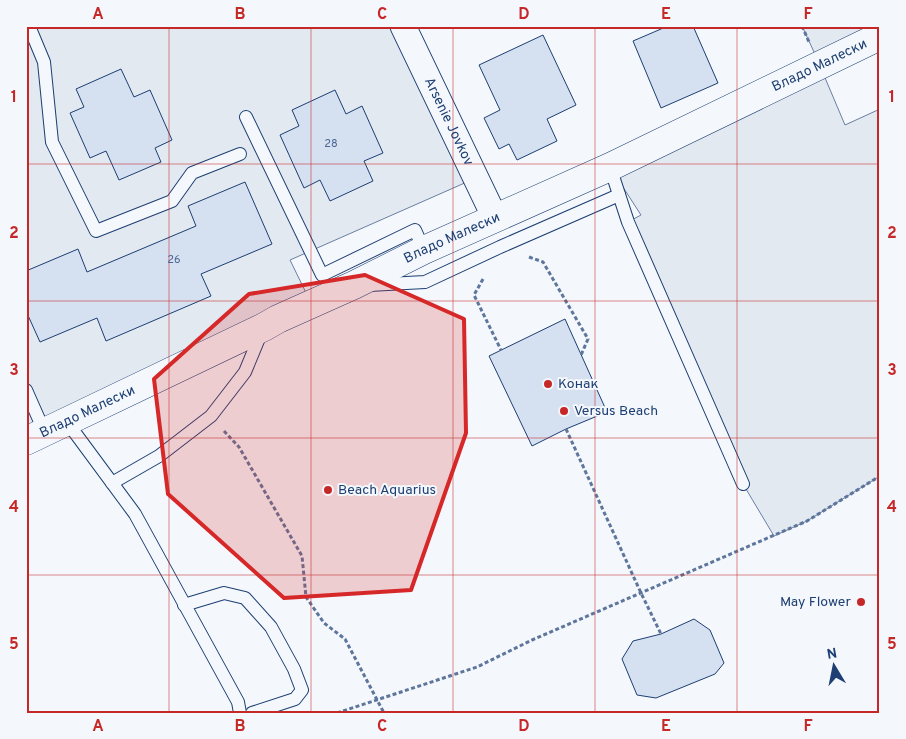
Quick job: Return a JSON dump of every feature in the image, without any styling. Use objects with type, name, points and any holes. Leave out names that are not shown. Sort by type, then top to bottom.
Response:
[{"type":"main road","name":"Владо Малески","points":[[46,432],[278,319],[354,285],[424,250],[610,167],[880,36]]},
{"type":"street","name":"Arsenie Jovkov","points":[[403,26],[495,218]]},
{"type":"lane","points":[[29,26],[44,62],[52,142],[96,231],[172,201],[192,173],[240,154]]},
{"type":"lane","points":[[246,118],[322,275],[415,230],[424,250]]},
{"type":"lane","points":[[610,167],[628,222],[743,484]]},
{"type":"lane","points":[[354,285],[424,282],[619,195]]},
{"type":"lane","points":[[112,483],[159,456],[211,416],[246,372],[264,327]]},
{"type":"lane","points":[[26,390],[46,432],[112,483],[135,514],[238,702],[240,713]]},
{"type":"lane","points":[[184,605],[224,593],[245,598],[271,626],[294,669],[302,690],[295,698],[252,713]]},
{"type":"path","points":[[501,350],[474,295],[500,247],[543,262],[588,339],[581,355]]},
{"type":"path","points":[[211,416],[239,447],[302,556],[306,597],[324,623],[346,639],[384,713]]},
{"type":"path","points":[[566,429],[661,634]]},
{"type":"path","points":[[337,713],[477,667],[532,640],[807,521],[880,476]]},
{"type":"highlighted area","points":[[365,275],[464,319],[466,433],[411,590],[284,598],[168,494],[154,379],[249,294]]},
{"type":"shaded area","points":[[26,26],[403,26],[476,178],[290,260],[312,305],[26,441]]},
{"type":"shaded area","points":[[802,26],[880,26],[820,66],[845,125],[880,109],[880,476],[807,521],[774,536],[743,484],[628,222],[641,215],[610,167],[820,65]]},
{"type":"building","points":[[668,26],[693,26],[718,83],[661,108],[633,41]]},
{"type":"building","points":[[543,35],[576,105],[547,119],[557,141],[517,160],[509,144],[499,149],[484,118],[500,110],[479,65]]},
{"type":"building","points":[[121,69],[134,97],[150,90],[172,140],[155,148],[161,162],[119,180],[106,151],[90,158],[70,113],[84,107],[76,89]]},
{"type":"building","points":[[335,90],[346,114],[362,106],[383,153],[364,161],[373,181],[330,201],[320,180],[304,188],[280,135],[299,126],[292,110]]},
{"type":"building","points":[[245,182],[272,244],[201,274],[211,296],[106,341],[97,318],[40,342],[26,311],[26,271],[78,249],[87,272],[196,226],[188,206]]},
{"type":"building","name":"Конак","points":[[565,319],[607,412],[532,446],[489,356]]},
{"type":"building","points":[[694,619],[710,630],[724,663],[715,674],[656,698],[637,695],[622,659],[633,641],[661,634]]},
{"type":"place","name":"Конак","points":[[548,384]]},
{"type":"place","name":"Versus Beach","points":[[564,411]]},
{"type":"place","name":"Beach Aquarius","points":[[328,490]]},
{"type":"place","name":"May Flower","points":[[861,602]]}]
